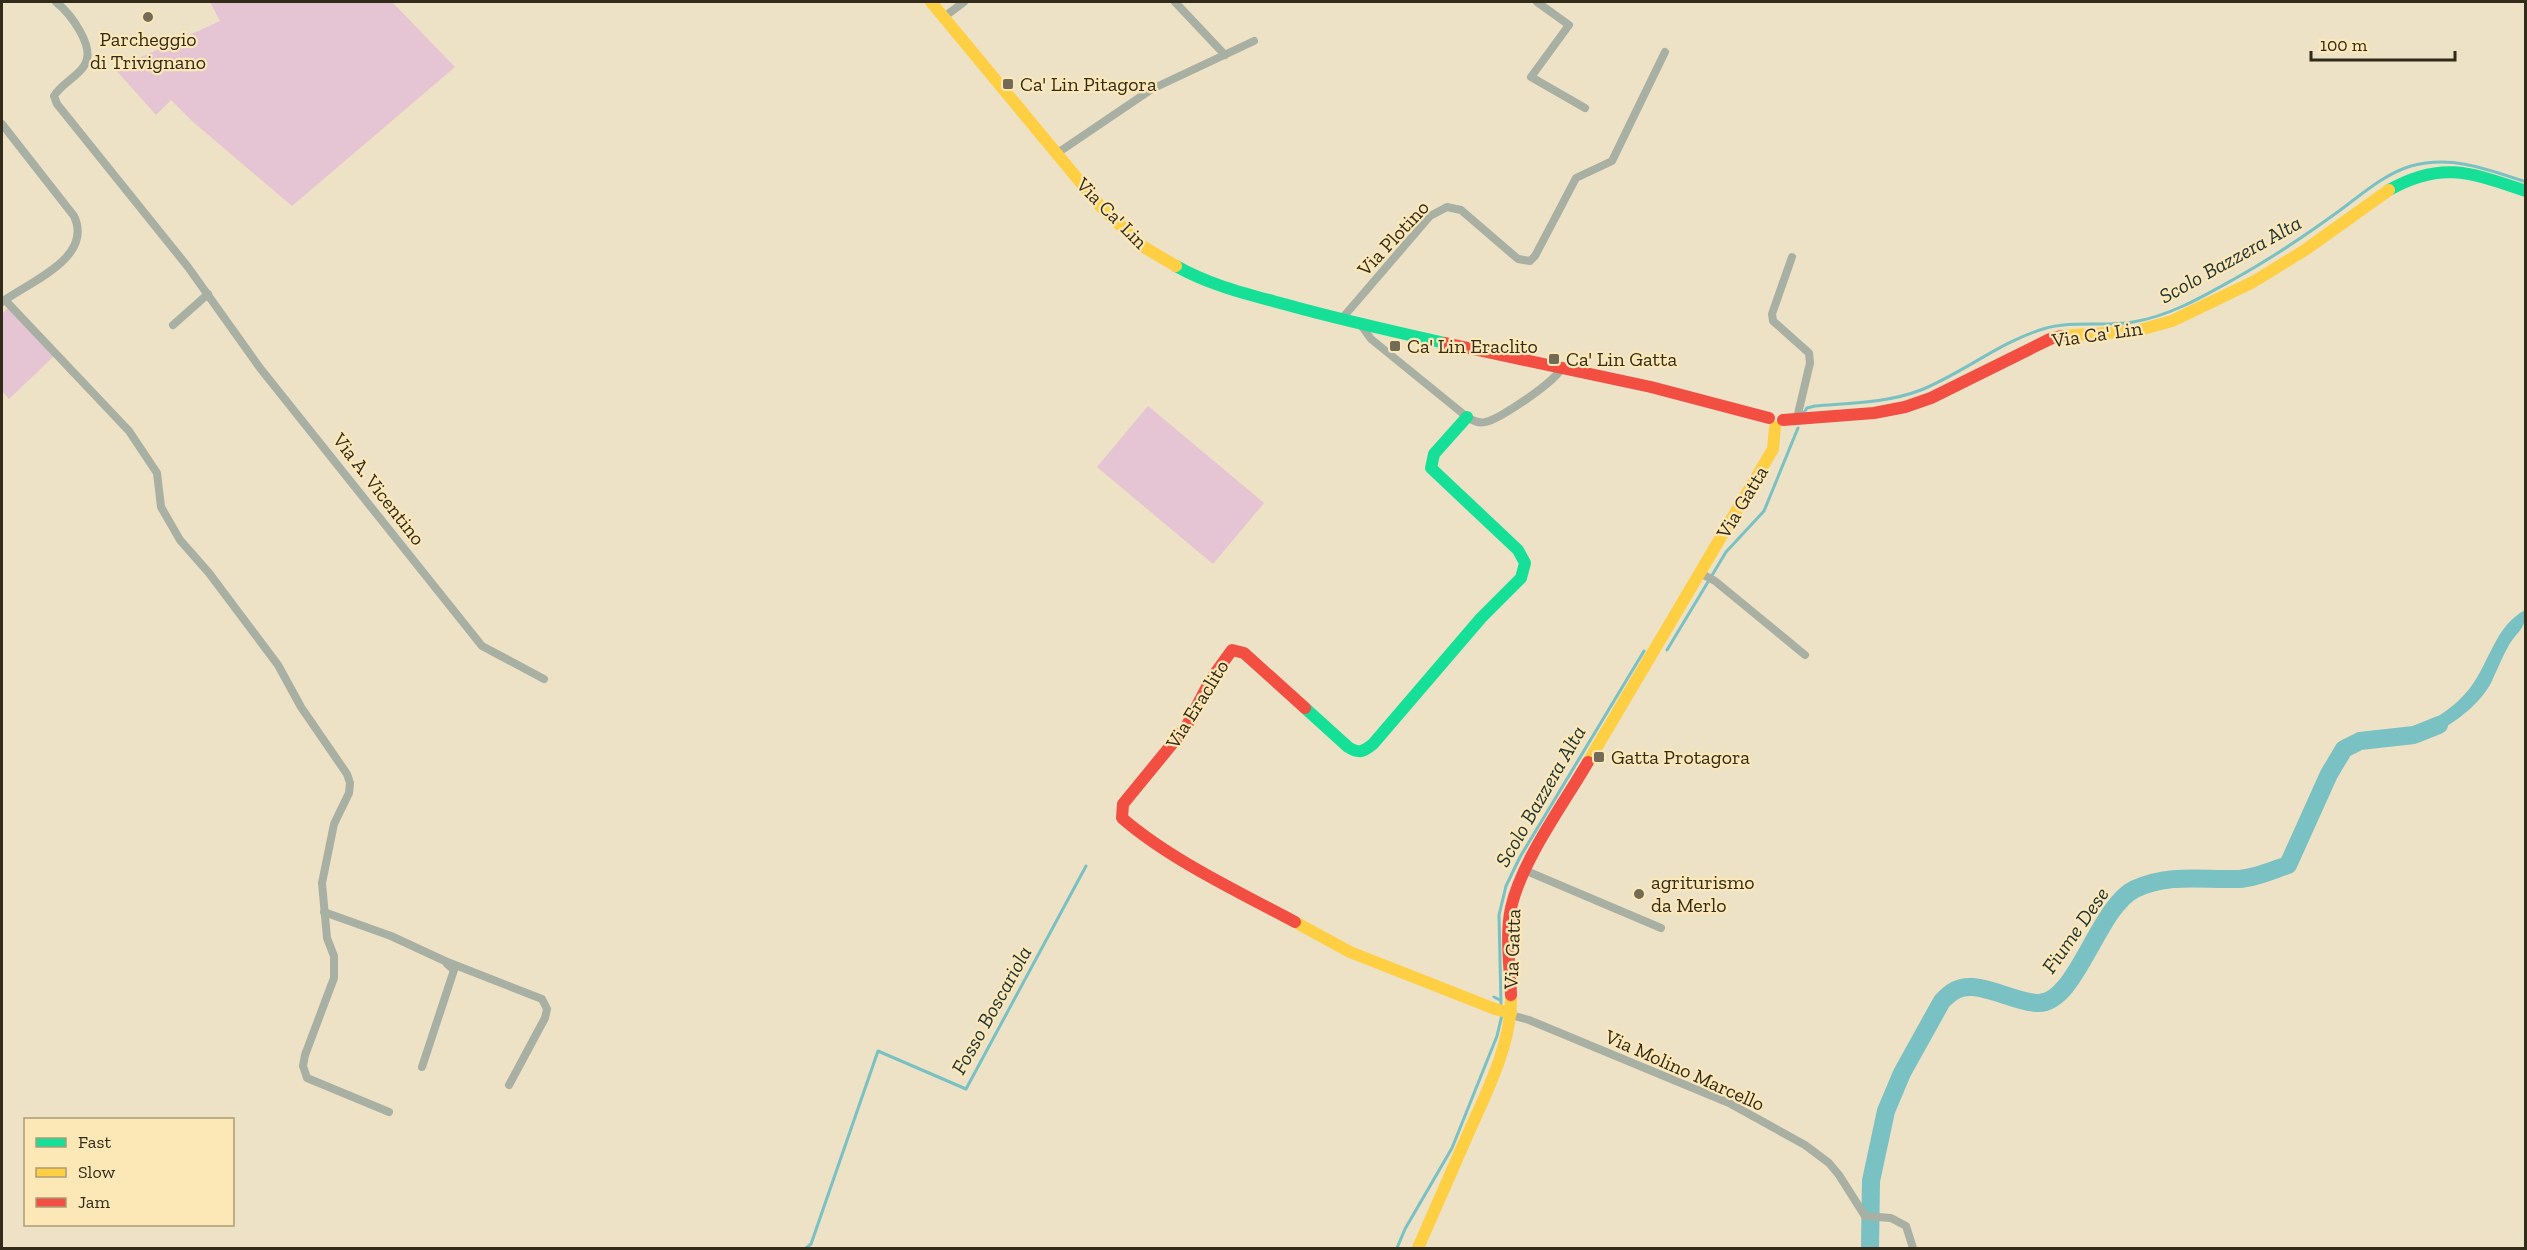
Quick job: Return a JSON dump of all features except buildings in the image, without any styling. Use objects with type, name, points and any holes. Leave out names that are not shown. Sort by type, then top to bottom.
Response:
[{"type":"street","name":"Via A. Vicentino","points":[[57,2],[73,19],[87,53],[84,67],[54,96],[57,104],[208,294],[260,368],[482,646],[544,680]]},
{"type":"street","name":"Via Ca' Lin","points":[[931,2],[1056,154],[1115,221],[1142,246],[1173,266],[1225,288],[1361,325],[1651,387],[1776,421],[1874,413],[1905,407],[1931,398],[2050,339],[2072,334],[2136,331],[2172,321],[2253,282],[2306,250],[2386,192],[2405,181],[2425,174],[2451,171],[2476,174],[2526,191]]},
{"type":"street","points":[[944,17],[964,2]]},
{"type":"street","points":[[1175,2],[1225,55]]},
{"type":"street","points":[[1538,2],[1569,25],[1531,77],[1585,108]]},
{"type":"street","points":[[1056,154],[1152,89],[1254,41]]},
{"type":"street","name":"Via Plotino","points":[[1346,321],[1345,315],[1430,216],[1447,207],[1461,210],[1518,259],[1530,261],[1535,256],[1575,178],[1612,161],[1665,52]]},
{"type":"street","points":[[2,124],[74,216],[79,233],[76,245],[67,257],[3,301],[129,431],[146,453],[157,473],[161,507],[168,521],[180,540],[209,573],[278,665],[301,707],[347,774],[350,783],[349,793],[334,825],[322,883],[327,938],[334,956],[334,978],[305,1054],[303,1066],[307,1078],[389,1112]]},
{"type":"street","points":[[1792,257],[1772,314],[1775,324],[1809,353],[1810,363],[1797,418]]},
{"type":"street","points":[[173,325],[208,294]]},
{"type":"street","points":[[1361,325],[1371,339],[1467,417],[1480,423],[1493,419],[1549,383],[1562,367]]},
{"type":"street","name":"Via Eraclito","points":[[1467,417],[1434,454],[1431,468],[1436,476],[1518,550],[1525,563],[1521,578],[1481,618],[1368,750],[1363,752],[1356,752],[1348,747],[1244,653],[1232,650],[1211,680],[1186,727],[1125,801],[1122,815],[1124,822],[1136,830],[1310,933],[1350,952],[1511,1014]]},
{"type":"street","name":"Via Gatta","points":[[1418,1248],[1500,1058],[1511,1014],[1509,928],[1511,908],[1524,870],[1706,576],[1773,449],[1776,421]]},
{"type":"street","points":[[1706,576],[1805,655]]},
{"type":"street","points":[[1524,870],[1661,928]]},
{"type":"street","points":[[324,912],[391,936],[445,961],[542,999],[547,1009],[545,1018],[509,1085]]},
{"type":"street","points":[[422,1067],[454,970],[445,961]]},
{"type":"street","name":"Via Molino Marcello","points":[[1511,1014],[1730,1103],[1805,1145],[1829,1163],[1865,1216],[1898,1220],[1906,1226],[1913,1248]]},
{"type":"shaded area","points":[[210,2],[392,2],[455,67],[292,206],[192,121],[171,100],[156,115],[115,69],[220,21]]},
{"type":"shaded area","points":[[8,308],[54,356],[9,399],[2,391],[2,314]]},
{"type":"shaded area","points":[[1148,406],[1264,503],[1213,564],[1097,467]]},
{"type":"water","points":[[2525,610],[2523,626],[2509,645],[2485,693],[2459,718],[2417,741],[2415,729],[2445,712],[2464,695],[2477,678],[2507,625]]},
{"type":"waterway","name":"Scolo Bazzera Alta","points":[[1803,414],[1807,408],[1815,406],[1882,400],[1921,390],[2012,342],[2043,329],[2065,325],[2133,322],[2173,310],[2212,292],[2263,262],[2382,180],[2411,166],[2426,163],[2455,163],[2483,168],[2526,182]]},
{"type":"waterway","name":"Scolo Bazzera Alta","points":[[1667,650],[1726,552],[1764,511],[1798,428]]},
{"type":"waterway","name":"Scolo Bazzera Alta","points":[[1501,1004],[1499,915],[1506,886],[1520,857],[1644,651]]},
{"type":"waterway","name":"Fiume Dese","points":[[1870,1248],[1871,1181],[1886,1111],[1902,1073],[1946,997],[1960,988],[1973,987],[2028,1002],[2050,1000],[2063,989],[2075,973],[2121,899],[2135,889],[2173,879],[2239,879],[2288,865],[2329,774],[2344,749],[2360,741],[2414,735],[2439,725]]},
{"type":"waterway","name":"Fosso Boscariola","points":[[806,1248],[811,1244],[878,1051],[966,1089],[1086,866]]},
{"type":"waterway","name":"Fosso Boscariola","points":[[1494,997],[1500,1000]]},
{"type":"waterway","name":"Scolo Bazzera Alta","points":[[1397,1248],[1405,1229],[1452,1148],[1497,1036],[1502,1015]]},
{"type":"traffic: fast","points":[[2389,190],[2425,175],[2441,172],[2473,175],[2526,191]]},
{"type":"traffic: fast","points":[[1176,266],[1202,279],[1242,293],[1344,320],[1445,343]]},
{"type":"traffic: fast","points":[[1305,708],[1348,747],[1355,751],[1366,749],[1373,744],[1481,618],[1521,578],[1525,563],[1518,550],[1431,468],[1434,454],[1467,417]]},
{"type":"traffic: slow","points":[[931,2],[1101,207],[1142,246],[1176,266]]},
{"type":"traffic: slow","points":[[2061,336],[2136,331],[2172,321],[2253,282],[2305,250],[2389,190]]},
{"type":"traffic: slow","points":[[1588,762],[1773,449],[1775,427]]},
{"type":"traffic: slow","points":[[1295,922],[1350,952],[1495,1009],[1511,1013]]},
{"type":"traffic: slow","points":[[1418,1248],[1497,1067],[1507,1031],[1511,995]]},
{"type":"traffic: jam","points":[[1783,420],[1874,413],[1905,407],[1931,398],[2050,339],[2061,336]]},
{"type":"traffic: jam","points":[[1445,343],[1651,387],[1769,418]]},
{"type":"traffic: jam","points":[[1295,922],[1183,861],[1122,818],[1123,804],[1186,727],[1211,679],[1232,650],[1244,653],[1305,708]]},
{"type":"traffic: jam","points":[[1511,995],[1508,929],[1516,890],[1544,833],[1588,762]]},
{"type":"place","name":"Parcheggio di Trivignano","points":[[148,17]]},
{"type":"place","name":"Ca' Lin Pitagora","points":[[1008,84]]},
{"type":"place","name":"Ca' Lin Eraclito","points":[[1395,346]]},
{"type":"place","name":"Ca' Lin Gatta","points":[[1554,359]]},
{"type":"place","name":"Gatta Protagora","points":[[1599,757]]},
{"type":"place","name":"agriturismo da Merlo","points":[[1639,894]]}]
